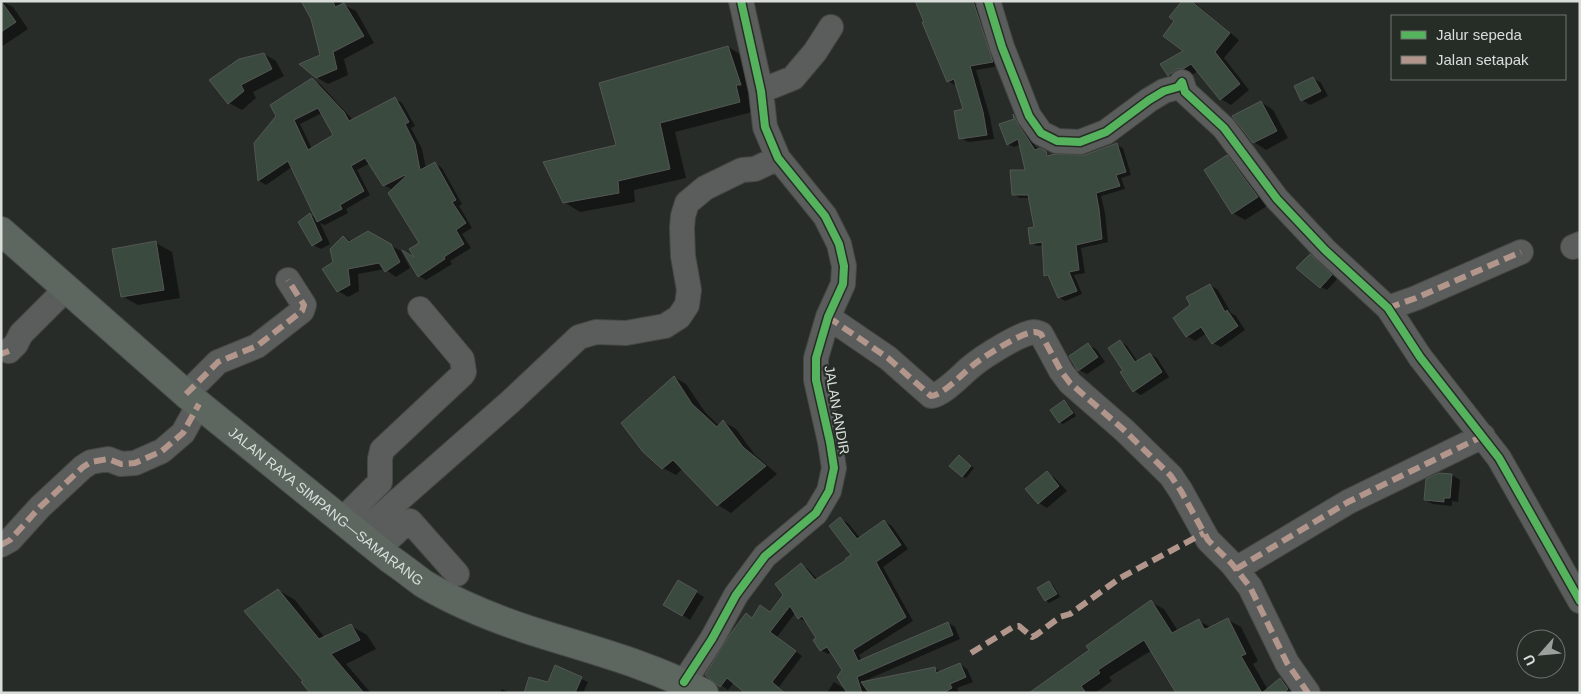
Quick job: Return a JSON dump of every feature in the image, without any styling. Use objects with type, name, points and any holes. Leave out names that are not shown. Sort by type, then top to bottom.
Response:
[{"type":"main road","name":"JALAN RAYA SIMPANG—SAMARANG","points":[[1,231],[192,399],[424,583],[467,606],[527,629],[592,649],[694,688]]},
{"type":"street","name":"JALAN ANDIR","points":[[694,688],[712,639],[736,595],[765,556],[816,513],[829,491],[834,468],[816,380],[816,358],[828,316],[843,284],[844,266],[839,244],[825,216],[778,158],[765,127],[761,91],[741,1]]},
{"type":"street","points":[[988,1],[1002,47],[1029,116],[1041,133],[1057,141],[1080,142],[1106,132],[1150,100],[1164,91],[1178,87],[1182,82],[1184,92],[1224,128],[1277,199],[1325,250],[1388,308],[1420,357],[1499,458],[1580,601]]},
{"type":"street","points":[[761,91],[793,78],[815,52],[831,27]]},
{"type":"street","points":[[360,534],[510,402],[579,337],[596,332],[626,333],[665,326],[679,317],[687,306],[689,290],[683,256],[682,228],[687,203],[705,188],[742,170],[755,169],[778,158]]},
{"type":"street","points":[[1388,308],[1416,298],[1521,252]]},
{"type":"street","points":[[1,545],[10,540],[40,507],[83,467],[91,462],[108,459],[121,464],[136,463],[162,451],[183,433],[192,399],[218,362],[257,346],[302,311],[304,306],[288,280]]},
{"type":"street","points":[[9,350],[16,344],[21,334],[66,290]]},
{"type":"street","points":[[360,534],[380,482],[382,450],[464,372],[462,359],[420,308]]},
{"type":"street","points":[[828,316],[888,358],[931,396],[943,390],[974,365],[1020,336],[1034,332],[1041,334],[1060,371],[1070,383],[1124,430],[1171,476],[1208,540],[1236,569],[1250,587],[1287,663],[1308,693]]},
{"type":"street","points":[[1236,569],[1348,502],[1483,436]]},
{"type":"street","points":[[360,534],[410,521],[457,574]]},
{"type":"building","points":[[1,1],[16,22],[1,32]]},
{"type":"building","points":[[301,1],[333,1],[335,7],[344,3],[364,36],[333,52],[337,69],[316,78],[299,64],[320,55],[311,19]]},
{"type":"building","points":[[915,1],[973,1],[993,62],[970,66],[983,112],[987,135],[959,139],[954,111],[963,109],[954,79],[947,82]]},
{"type":"building","points":[[1182,1],[1191,1],[1230,33],[1215,52],[1240,84],[1220,100],[1191,64],[1183,69],[1177,69],[1168,76],[1160,64],[1183,51],[1163,36],[1174,21],[1169,17]]},
{"type":"building","points":[[728,46],[741,85],[736,85],[740,102],[660,123],[670,169],[618,181],[619,193],[563,203],[543,162],[616,145],[599,83]]},
{"type":"building","points":[[264,53],[272,69],[241,85],[244,91],[228,104],[209,80],[239,59]]},
{"type":"building","points":[[1313,77],[1321,91],[1301,101],[1294,86]]},
{"type":"building","points":[[312,78],[344,112],[349,121],[395,97],[409,122],[405,124],[415,144],[420,170],[435,162],[456,200],[452,202],[466,223],[456,230],[464,244],[418,277],[402,250],[414,257],[409,249],[419,243],[388,193],[406,176],[383,186],[365,158],[351,166],[364,191],[340,205],[342,209],[317,222],[288,161],[258,181],[254,143],[276,116],[270,105]],"holes":[[[318,108],[333,135],[308,150],[294,120]]]},
{"type":"building","points":[[1261,101],[1277,131],[1253,143],[1232,116]]},
{"type":"building","points":[[1013,114],[1035,150],[1040,148],[1046,151],[1047,156],[1054,154],[1085,155],[1117,143],[1126,172],[1116,175],[1120,186],[1096,193],[1102,239],[1076,245],[1079,270],[1069,272],[1077,291],[1058,298],[1048,275],[1044,276],[1042,242],[1030,244],[1028,228],[1034,227],[1028,195],[1012,195],[1010,170],[1025,170],[1018,139],[1007,145],[999,124],[1014,119]]},
{"type":"building","points":[[1227,155],[1258,197],[1232,214],[1204,170]]},
{"type":"building","points":[[310,213],[322,240],[312,246],[298,222]]},
{"type":"building","points":[[368,231],[391,244],[400,262],[385,272],[379,263],[348,269],[350,285],[337,292],[322,269],[333,262],[330,249],[343,236],[349,242]]},
{"type":"building","points":[[156,241],[164,290],[121,297],[112,249]]},
{"type":"building","points":[[1310,254],[1332,275],[1320,288],[1296,268]]},
{"type":"building","points":[[1210,284],[1225,312],[1227,310],[1238,326],[1212,344],[1201,327],[1186,337],[1173,318],[1190,305],[1186,297]]},
{"type":"building","points":[[1120,340],[1135,362],[1150,353],[1162,372],[1133,392],[1120,372],[1123,371],[1108,348]]},
{"type":"building","points":[[1088,343],[1098,357],[1078,371],[1069,356]]},
{"type":"building","points":[[674,376],[692,404],[717,427],[723,420],[743,447],[766,466],[717,506],[673,460],[662,469],[643,452],[621,423]]},
{"type":"building","points":[[1064,400],[1073,413],[1059,423],[1050,410]]},
{"type":"building","points":[[959,455],[971,466],[962,477],[949,466]]},
{"type":"building","points":[[1047,471],[1059,486],[1038,504],[1025,489]]},
{"type":"building","points":[[1439,473],[1452,474],[1450,498],[1444,498],[1444,502],[1424,500],[1426,479]]},
{"type":"building","points":[[840,517],[857,539],[884,520],[901,545],[876,562],[906,617],[853,650],[858,661],[948,622],[953,635],[857,677],[862,693],[847,693],[837,677],[842,670],[827,647],[820,651],[813,640],[816,638],[802,616],[798,619],[790,606],[770,632],[796,651],[772,682],[785,693],[745,693],[727,678],[720,687],[705,675],[746,613],[752,618],[760,605],[770,612],[783,595],[775,584],[801,563],[815,580],[851,555],[829,526]]},
{"type":"building","points":[[678,580],[697,591],[682,616],[663,605]]},
{"type":"building","points":[[1049,581],[1057,594],[1045,601],[1037,588]]},
{"type":"building","points":[[278,589],[319,639],[351,624],[360,640],[331,654],[364,693],[310,693],[301,682],[303,681],[244,611]]},
{"type":"building","points":[[1151,600],[1172,633],[1199,619],[1204,629],[1206,629],[1228,618],[1246,654],[1241,656],[1262,693],[1176,693],[1144,640],[1098,670],[1100,673],[1081,686],[1086,693],[1029,693],[1089,650],[1086,646]]},
{"type":"building","points":[[960,663],[966,677],[950,684],[952,688],[943,693],[869,693],[861,682],[935,667],[936,673]]},
{"type":"building","points":[[555,665],[582,677],[575,693],[524,693],[529,677],[548,682]]},
{"type":"building","points":[[1280,678],[1288,689],[1284,693],[1262,693]]},
{"type":"marked path","points":[[1388,308],[1416,298],[1521,252]]},
{"type":"marked path","points":[[186,394],[218,362],[257,346],[302,311],[304,305],[288,280]]},
{"type":"marked path","points":[[828,317],[888,358],[931,396],[947,388],[972,366],[1002,346],[1028,333],[1035,332],[1041,334],[1061,371],[1070,383],[1124,430],[1171,476],[1208,540],[1232,564],[1250,587],[1287,663],[1308,693]]},
{"type":"marked path","points":[[1,354],[9,351]]},
{"type":"marked path","points":[[1,545],[10,540],[40,507],[83,467],[91,462],[108,459],[121,464],[135,463],[162,451],[183,433],[199,404]]},
{"type":"marked path","points":[[1236,569],[1348,502],[1483,436]]},
{"type":"marked path","points":[[971,653],[1013,627],[1019,626],[1032,637],[1036,635],[1060,617],[1070,614],[1120,578],[1204,533]]},
{"type":"cycle path","points":[[684,682],[712,639],[736,595],[765,556],[816,513],[829,491],[834,468],[816,380],[816,358],[828,317],[843,284],[844,266],[839,244],[825,216],[778,158],[765,127],[761,91],[741,1]]},
{"type":"cycle path","points":[[988,1],[1002,47],[1029,116],[1041,133],[1057,141],[1080,142],[1106,132],[1149,100],[1164,91],[1178,87],[1182,82],[1185,92],[1224,128],[1277,199],[1325,250],[1388,308],[1420,357],[1499,458],[1580,601]]}]
